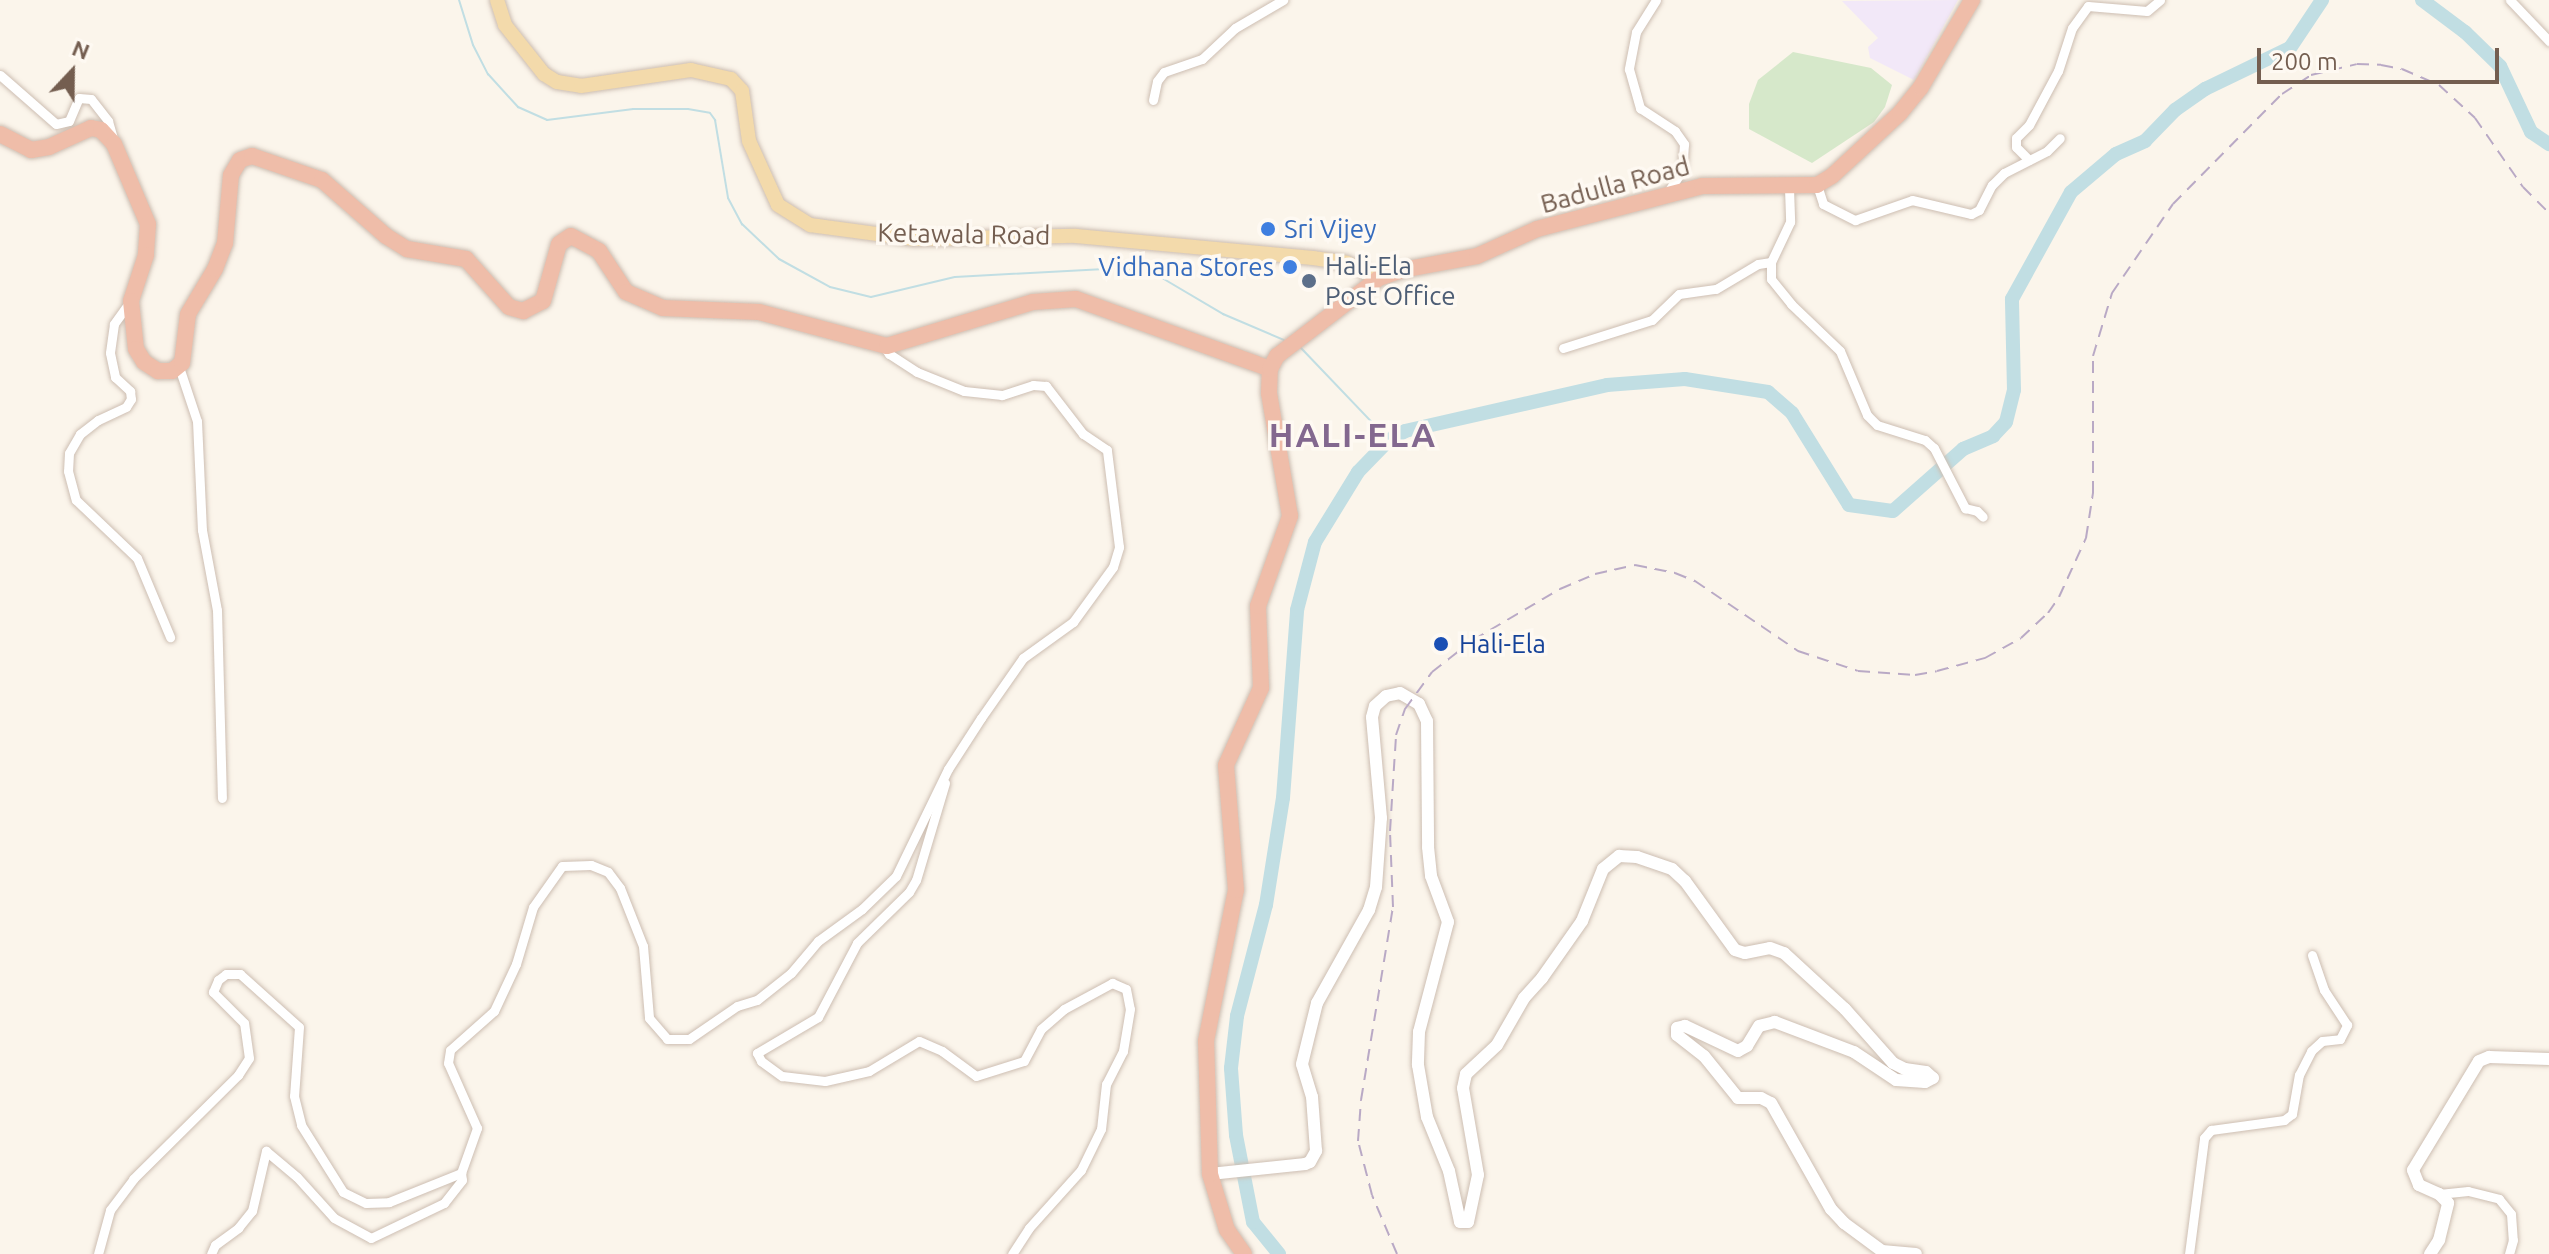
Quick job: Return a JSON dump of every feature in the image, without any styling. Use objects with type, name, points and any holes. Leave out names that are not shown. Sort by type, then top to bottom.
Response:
[{"type":"highway","points":[[1817,185],[1832,176],[1900,113],[1921,87],[1972,0]]},
{"type":"highway","points":[[0,134],[19,147],[40,150],[91,128],[101,130],[114,144],[148,224],[146,255],[131,301],[134,341],[140,356],[158,371],[179,367],[184,357],[183,332],[188,314],[215,269],[225,243],[231,175],[240,160],[252,156],[268,158],[322,180],[386,236],[407,249],[466,259],[509,307],[523,311],[543,301],[559,244],[566,236],[571,236],[599,251],[620,286],[649,305],[680,310],[759,312],[884,346],[944,332],[1033,302],[1076,299],[1270,369],[1269,393],[1290,516],[1258,606],[1261,688],[1226,765],[1236,890],[1206,1041],[1210,1174],[1227,1230],[1244,1254]]},
{"type":"highway","name":"Badulla Road","points":[[1270,369],[1279,354],[1379,278],[1477,256],[1537,229],[1702,186],[1789,188],[1817,185]]},
{"type":"main road","name":"Ketawala Road","points":[[497,0],[505,25],[544,74],[557,82],[581,86],[691,70],[731,79],[742,91],[749,141],[778,205],[810,225],[913,239],[1076,236],[1347,263],[1379,278]]},
{"type":"street","points":[[1153,100],[1157,81],[1164,72],[1202,59],[1235,28],[1283,0]]},
{"type":"street","points":[[1656,0],[1636,32],[1629,69],[1640,108],[1675,131],[1684,144],[1682,171],[1665,196]]},
{"type":"street","points":[[2029,160],[2016,147],[2016,138],[2029,125],[2058,71],[2072,28],[2088,6],[2147,11],[2160,0]]},
{"type":"street","points":[[2510,0],[2549,41]]},
{"type":"street","points":[[0,75],[56,124],[69,121],[79,98],[91,99],[108,121],[114,144]]},
{"type":"street","points":[[1817,185],[1823,204],[1855,220],[1912,200],[1971,214],[1979,210],[1992,185],[2004,173],[2047,151],[2060,138]]},
{"type":"street","points":[[1789,188],[1790,222],[1771,262],[1771,279],[1840,351],[1867,415],[1877,425],[1925,440],[1934,448],[1965,508],[1977,511],[1983,517]]},
{"type":"street","points":[[1563,348],[1652,320],[1679,294],[1716,289],[1758,264],[1771,262]]},
{"type":"street","points":[[131,301],[114,324],[110,353],[115,377],[130,391],[131,399],[126,407],[98,420],[80,434],[69,453],[68,471],[76,500],[137,558],[170,637]]},
{"type":"street","points":[[211,1254],[215,1245],[238,1228],[252,1211],[266,1151],[297,1177],[334,1218],[371,1238],[444,1203],[462,1180],[461,1173],[477,1128],[448,1063],[450,1050],[494,1011],[516,964],[533,907],[562,866],[591,865],[608,872],[620,888],[643,946],[649,1018],[667,1039],[689,1039],[737,1006],[757,1000],[791,973],[818,941],[862,909],[896,876],[948,769],[1023,658],[1073,622],[1113,567],[1119,547],[1107,450],[1083,434],[1046,386],[1033,385],[1002,395],[964,391],[917,372],[889,354],[884,346]]},
{"type":"street","points":[[179,367],[197,421],[202,530],[217,610],[222,798]]},
{"type":"street","points":[[1210,1174],[1310,1162],[1316,1151],[1312,1097],[1302,1064],[1317,1003],[1369,910],[1376,887],[1381,818],[1372,717],[1375,706],[1386,696],[1400,693],[1419,704],[1427,721],[1431,876],[1448,922],[1419,1032],[1418,1065],[1427,1117],[1449,1171],[1460,1222],[1468,1222],[1478,1175],[1463,1088],[1466,1074],[1497,1045],[1524,998],[1582,921],[1603,869],[1619,856],[1637,857],[1672,869],[1685,881],[1735,950],[1745,953],[1770,948],[1784,953],[1845,1009],[1893,1063],[1905,1069],[1926,1072],[1933,1078],[1925,1082],[1896,1080],[1854,1052],[1775,1022],[1759,1026],[1747,1046],[1738,1051],[1685,1026],[1677,1028],[1677,1035],[1704,1056],[1738,1098],[1761,1098],[1771,1103],[1831,1209],[1844,1223],[1882,1251],[1916,1254]]},
{"type":"street","points":[[948,769],[916,880],[909,892],[857,943],[818,1017],[757,1053],[761,1061],[782,1076],[825,1081],[869,1071],[919,1041],[950,1056],[976,1076],[1024,1061],[1041,1029],[1064,1009],[1112,983],[1126,989],[1130,1009],[1123,1051],[1106,1084],[1101,1129],[1081,1170],[1029,1228],[1012,1254]]},
{"type":"street","points":[[2189,1254],[2204,1138],[2211,1130],[2284,1120],[2292,1114],[2299,1075],[2311,1051],[2322,1041],[2340,1039],[2347,1025],[2324,990],[2312,955]]},
{"type":"street","points":[[98,1254],[110,1210],[133,1179],[238,1075],[249,1058],[244,1023],[213,992],[218,980],[226,974],[240,974],[299,1027],[294,1096],[301,1125],[343,1192],[366,1203],[389,1202],[461,1173]]},
{"type":"street","points":[[2430,1254],[2439,1240],[2448,1203],[2439,1194],[2419,1185],[2413,1170],[2479,1061],[2489,1057],[2549,1059]]},
{"type":"street","points":[[2439,1194],[2468,1191],[2499,1199],[2511,1214],[2513,1240],[2509,1254]]},
{"type":"shaded area","points":[[1958,0],[1914,80],[1870,58],[1868,47],[1878,38],[1842,1]]},
{"type":"green space","points":[[1793,52],[1871,68],[1892,85],[1885,107],[1874,122],[1812,163],[1749,129],[1749,104],[1758,80]]},
{"type":"waterway","points":[[459,0],[473,45],[488,74],[518,107],[547,120],[633,109],[688,109],[710,113],[715,120],[728,198],[742,224],[779,259],[830,287],[871,297],[955,277],[1119,268],[1157,275],[1223,314],[1284,340]]},
{"type":"waterway","points":[[1279,1254],[1253,1222],[1236,1135],[1231,1068],[1237,1016],[1266,905],[1283,798],[1297,610],[1315,542],[1358,472],[1389,440],[1405,431],[1607,385],[1685,379],[1768,392],[1792,413],[1849,505],[1893,511],[1963,449],[1993,436],[2006,422],[2014,390],[2012,299],[2071,192],[2116,154],[2145,141],[2175,110],[2205,89],[2290,48],[2322,0]]},
{"type":"waterway","points":[[2422,0],[2465,32],[2500,66],[2531,132],[2549,144]]},
{"type":"waterway","points":[[1301,348],[1389,440]]},
{"type":"railway","points":[[1397,1254],[1372,1195],[1358,1141],[1361,1100],[1393,907],[1390,831],[1396,735],[1405,709],[1432,672],[1473,640],[1560,589],[1595,574],[1635,565],[1675,573],[1695,581],[1798,651],[1858,671],[1915,675],[1937,671],[1985,658],[2021,638],[2048,613],[2059,597],[2086,538],[2093,493],[2093,356],[2112,293],[2173,204],[2282,94],[2311,75],[2357,64],[2381,65],[2402,69],[2439,85],[2475,118],[2523,187],[2549,213]]},
{"type":"place","name":"Sri Vijey","points":[[1268,229]]},
{"type":"place","name":"Vidhana Stores","points":[[1290,267]]},
{"type":"place","name":"Hali-Ela Post Office","points":[[1309,281]]},
{"type":"place","name":"Hali-Ela","points":[[1441,644]]},
{"type":"district","name":"HALI-ELA","points":[[1353,435]]}]
